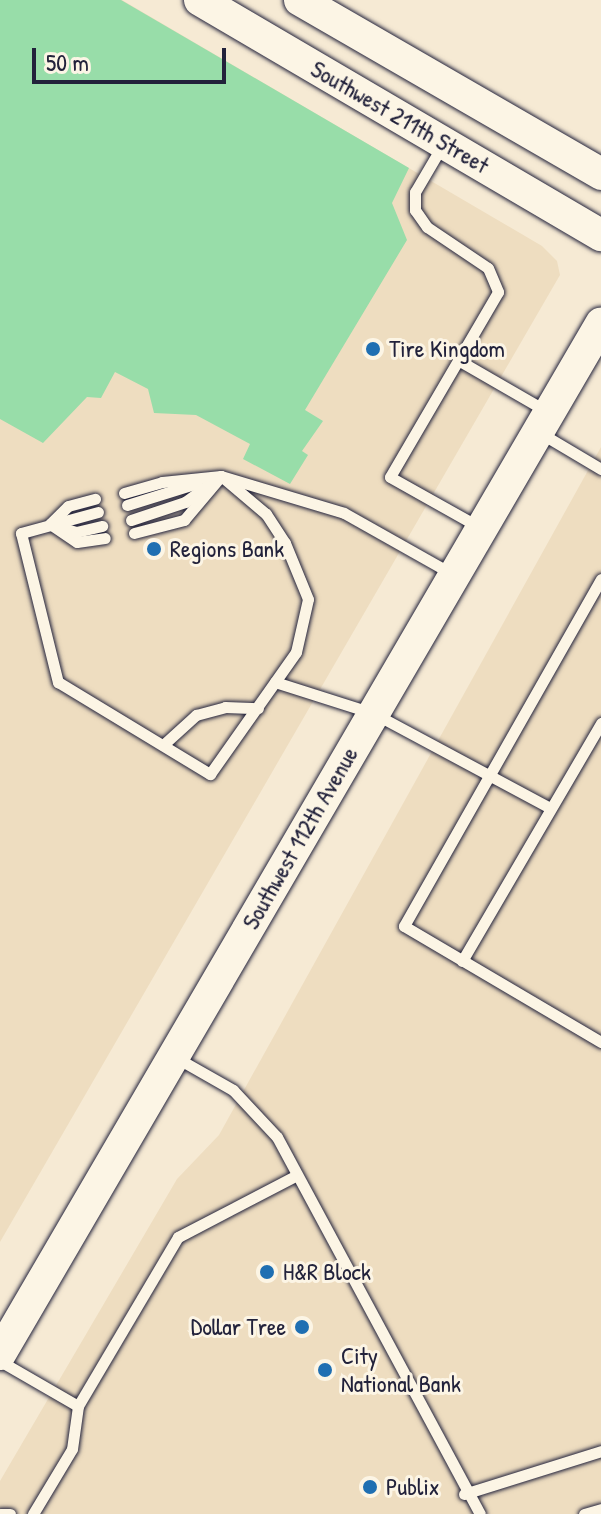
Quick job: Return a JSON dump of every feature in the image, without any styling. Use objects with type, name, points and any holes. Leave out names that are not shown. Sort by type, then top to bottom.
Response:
[{"type":"main road","name":"Southwest 211th Street","points":[[200,0],[601,235]]},
{"type":"main road","points":[[308,2],[601,174]]},
{"type":"main road","name":"Southwest 112th Avenue","points":[[0,1354],[599,331]]},
{"type":"lane","points":[[444,143],[415,192],[415,210],[427,227],[488,268],[498,292],[390,477],[481,529]]},
{"type":"lane","points":[[458,360],[544,422],[601,469]]},
{"type":"lane","points":[[131,520],[185,502],[221,476]]},
{"type":"lane","points":[[134,533],[184,520],[221,476]]},
{"type":"lane","points":[[98,512],[21,533],[58,682],[210,774],[296,652],[308,599],[285,543],[266,514],[221,476]]},
{"type":"lane","points":[[125,499],[221,476],[344,513],[454,575]]},
{"type":"lane","points":[[50,524],[68,506],[95,499]]},
{"type":"lane","points":[[50,524],[76,532],[103,532]]},
{"type":"lane","points":[[601,579],[404,926],[601,1042]]},
{"type":"lane","points":[[275,682],[373,713],[550,808]]},
{"type":"lane","points":[[163,745],[196,715],[225,707],[258,708]]},
{"type":"lane","points":[[462,961],[601,723]]},
{"type":"lane","points":[[173,1056],[233,1090],[277,1137],[464,1494],[480,1514]]},
{"type":"lane","points":[[33,1514],[72,1449],[78,1406],[178,1237],[297,1175]]},
{"type":"lane","points":[[0,1361],[78,1406]]},
{"type":"lane","points":[[464,1494],[601,1451]]},
{"type":"lane","points":[[584,1514],[601,1509]]},
{"type":"lane","points":[[0,1514],[10,1514]]},
{"type":"shaded area","points":[[0,0],[122,0],[542,246],[557,261],[560,275],[0,1242]]},
{"type":"shaded area","points":[[601,447],[601,1514],[0,1514],[0,1481],[177,1179],[219,1135]]},
{"type":"green space","points":[[0,0],[121,0],[409,168],[392,203],[407,240],[305,410],[323,421],[302,451],[308,455],[290,484],[243,459],[250,444],[196,415],[154,413],[148,389],[115,372],[101,398],[87,397],[43,443],[0,419]]},
{"type":"place","name":"Tire Kingdom","points":[[373,349]]},
{"type":"place","name":"Regions Bank","points":[[154,549]]},
{"type":"place","name":"H&R Block","points":[[267,1272]]},
{"type":"place","name":"Dollar Tree","points":[[302,1327]]},
{"type":"place","name":"City National Bank","points":[[325,1370]]},
{"type":"place","name":"Publix","points":[[370,1487]]}]
